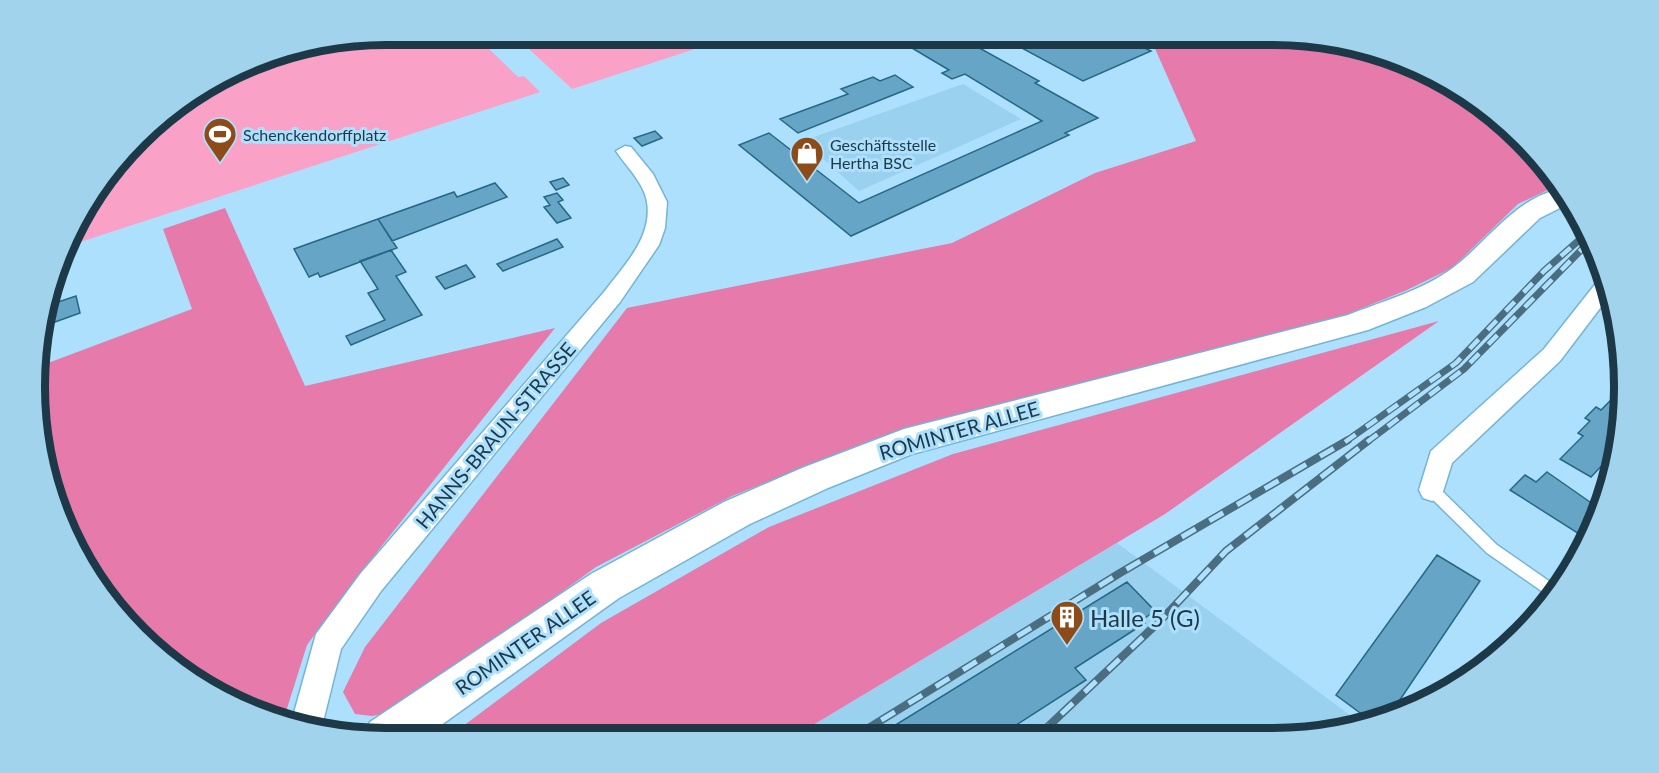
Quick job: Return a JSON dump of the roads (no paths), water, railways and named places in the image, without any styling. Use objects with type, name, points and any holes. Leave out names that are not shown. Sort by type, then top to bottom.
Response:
[{"type":"street","name":"HANNS-BRAUN-STRASSE","points":[[308,718],[327,644],[371,582],[612,297],[649,244],[656,228],[657,202],[646,177],[625,151]]},
{"type":"street","name":"ROMINTER ALLEE","points":[[400,728],[605,586],[737,513],[904,443],[1357,323],[1388,312],[1463,275],[1530,212],[1557,198]]},
{"type":"street","points":[[1432,490],[1440,458],[1552,355],[1601,293]]},
{"type":"lane","points":[[1432,490],[1492,549],[1547,588]]},
{"type":"railway","points":[[1347,441],[1456,363],[1544,271],[1581,239]]},
{"type":"railway","points":[[1367,442],[1464,369],[1584,247]]},
{"type":"railway","points":[[1046,728],[1162,619],[1226,551],[1369,440]]},
{"type":"railway","points":[[869,728],[1120,573],[1347,441]]},
{"type":"place","name":"Schenckendorffplatz","points":[[220,163]]},
{"type":"place","name":"Geschäftsstelle Hertha BSC","points":[[807,182]]},
{"type":"place","name":"Halle 5 (G)","points":[[1067,646]]}]
